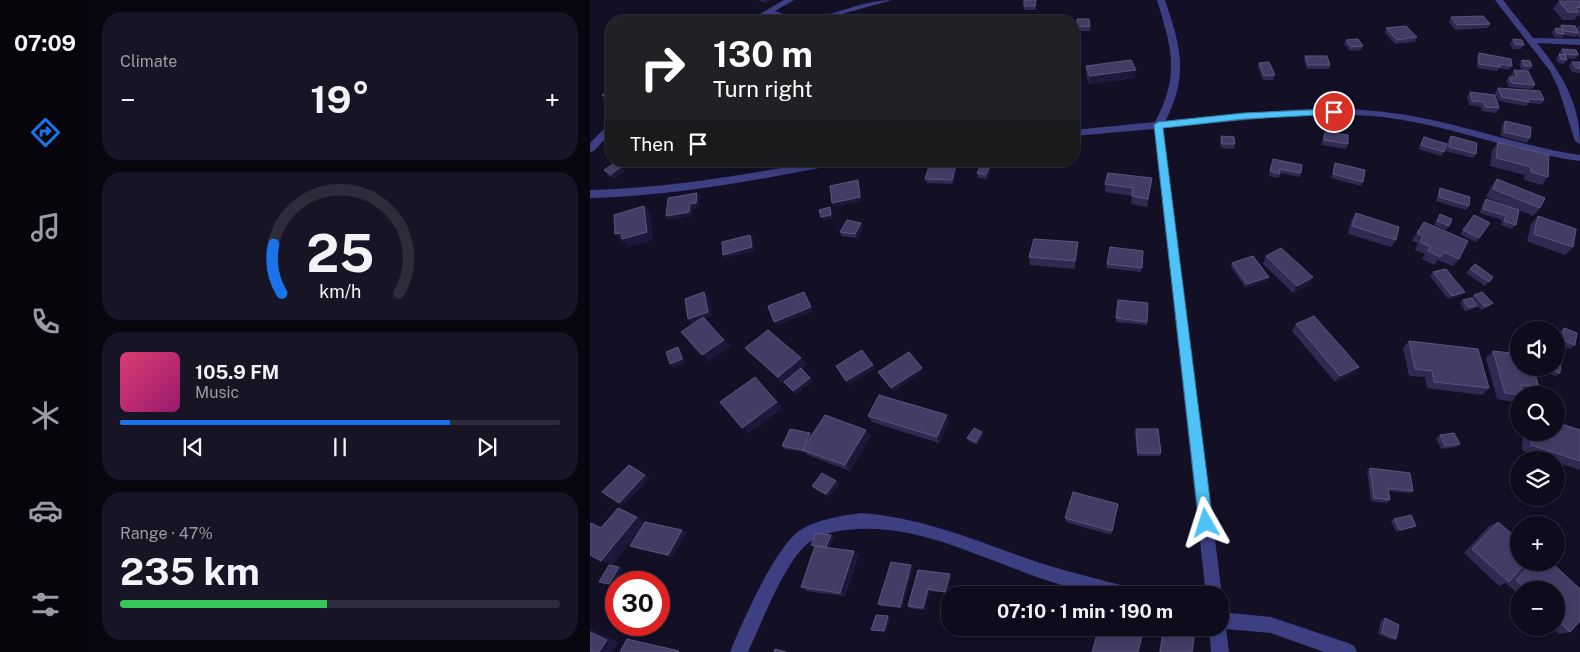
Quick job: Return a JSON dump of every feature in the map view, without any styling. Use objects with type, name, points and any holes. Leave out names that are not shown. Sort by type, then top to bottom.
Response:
[{"type":"street","points":[[763,15],[790,0]]},
{"type":"street","points":[[832,15],[888,0]]},
{"type":"street","points":[[1161,0],[1175,56],[1176,76],[1172,95],[1158,125],[1213,586]]},
{"type":"street","points":[[1499,0],[1530,40],[1544,54],[1562,87],[1580,141]]},
{"type":"street","points":[[769,12],[778,15]]},
{"type":"street","points":[[1530,40],[1580,42]]},
{"type":"street","points":[[1080,132],[1279,114],[1334,112],[1413,118],[1546,153],[1580,158]]},
{"type":"street","points":[[590,149],[605,134]]},
{"type":"street","points":[[590,194],[629,193],[727,182],[808,167]]},
{"type":"street","points":[[739,652],[782,564],[805,535],[836,521],[862,520],[936,531],[1041,571],[1095,586]]},
{"type":"street","points":[[1229,621],[1271,625],[1348,652]]},
{"type":"street","points":[[1218,636],[1220,652]]},
{"type":"building","points":[[1024,0],[1036,0],[1035,6],[1024,6]]},
{"type":"building","points":[[1559,1],[1580,1],[1580,7],[1575,8],[1579,12],[1568,12]]},
{"type":"building","points":[[1483,16],[1490,24],[1457,25],[1451,17]]},
{"type":"building","points":[[1080,19],[1089,19],[1090,26],[1080,27]]},
{"type":"building","points":[[1561,25],[1575,26],[1578,33],[1564,31]]},
{"type":"building","points":[[1406,26],[1417,37],[1397,40],[1386,28]]},
{"type":"building","points":[[1555,28],[1562,29],[1564,34],[1557,33]]},
{"type":"building","points":[[1358,39],[1363,46],[1351,47],[1346,40]]},
{"type":"building","points":[[1513,39],[1522,40],[1524,45],[1515,44]]},
{"type":"building","points":[[1562,49],[1576,50],[1578,55],[1564,54]]},
{"type":"building","points":[[1479,53],[1511,59],[1512,66],[1500,64],[1500,67],[1479,64]]},
{"type":"building","points":[[1559,54],[1565,55],[1567,60],[1561,59]]},
{"type":"building","points":[[1305,56],[1327,56],[1330,65],[1308,65]]},
{"type":"building","points":[[1131,60],[1136,70],[1090,76],[1086,66]]},
{"type":"building","points":[[1522,60],[1530,61],[1532,66],[1524,66]]},
{"type":"building","points":[[1269,62],[1275,75],[1264,76],[1259,63]]},
{"type":"building","points":[[1572,62],[1580,62],[1580,68],[1576,68]]},
{"type":"building","points":[[1514,70],[1528,71],[1535,85],[1512,83],[1509,77],[1517,77]]},
{"type":"building","points":[[1498,88],[1540,91],[1544,100],[1528,99],[1529,102],[1502,97]]},
{"type":"building","points":[[1470,92],[1495,95],[1499,108],[1485,107],[1484,102],[1472,101]]},
{"type":"building","points":[[1505,121],[1531,127],[1530,138],[1504,132]]},
{"type":"building","points":[[1325,132],[1348,135],[1348,144],[1324,140]]},
{"type":"building","points":[[1221,136],[1234,137],[1235,144],[1222,144]]},
{"type":"building","points":[[1451,136],[1477,143],[1476,154],[1449,147]]},
{"type":"building","points":[[1424,137],[1447,144],[1444,152],[1421,145]]},
{"type":"building","points":[[1498,142],[1549,155],[1548,177],[1531,172],[1531,167],[1496,158]]},
{"type":"building","points":[[1273,159],[1302,165],[1301,173],[1279,169],[1280,174],[1270,171]]},
{"type":"building","points":[[1335,163],[1365,170],[1363,182],[1333,174]]},
{"type":"building","points":[[608,167],[621,167],[611,174],[604,170]]},
{"type":"building","points":[[929,167],[955,167],[952,180],[925,179]]},
{"type":"building","points":[[980,167],[990,167],[986,175],[977,173]]},
{"type":"building","points":[[1108,173],[1152,178],[1148,199],[1132,196],[1133,188],[1105,184]]},
{"type":"building","points":[[1497,179],[1545,198],[1540,208],[1493,189]]},
{"type":"building","points":[[858,180],[860,197],[832,203],[830,186]]},
{"type":"building","points":[[1440,188],[1470,197],[1469,206],[1439,197]]},
{"type":"building","points":[[697,193],[696,203],[690,204],[689,212],[666,216],[668,198]]},
{"type":"building","points":[[1486,199],[1519,210],[1516,225],[1504,221],[1506,216],[1483,209]]},
{"type":"building","points":[[644,206],[647,232],[622,239],[621,233],[615,234],[614,215]]},
{"type":"building","points":[[830,207],[831,215],[821,217],[819,210]]},
{"type":"building","points":[[1356,213],[1399,227],[1396,240],[1352,226]]},
{"type":"building","points":[[1440,214],[1452,219],[1449,226],[1437,221]]},
{"type":"building","points":[[1474,215],[1490,223],[1479,238],[1463,230]]},
{"type":"building","points":[[1538,216],[1576,229],[1573,247],[1534,234]]},
{"type":"building","points":[[847,220],[861,223],[855,234],[840,232]]},
{"type":"building","points":[[1424,222],[1468,241],[1459,259],[1444,252],[1440,257],[1428,251],[1430,247],[1420,242],[1423,236],[1417,233]]},
{"type":"building","points":[[750,235],[752,247],[723,255],[722,242]]},
{"type":"building","points":[[1034,239],[1078,242],[1075,261],[1029,257]]},
{"type":"building","points":[[1110,247],[1143,251],[1142,268],[1107,264]]},
{"type":"building","points":[[1281,248],[1313,277],[1297,286],[1266,256]]},
{"type":"building","points":[[1253,256],[1269,277],[1247,284],[1232,263]]},
{"type":"building","points":[[1475,264],[1493,277],[1489,282],[1470,269]]},
{"type":"building","points":[[1446,269],[1465,292],[1452,296],[1433,272]]},
{"type":"building","points":[[704,292],[708,312],[688,319],[685,299]]},
{"type":"building","points":[[804,292],[811,307],[774,322],[768,306]]},
{"type":"building","points":[[1482,292],[1493,303],[1485,307],[1474,295]]},
{"type":"building","points":[[1472,298],[1477,306],[1468,307],[1463,300]]},
{"type":"building","points":[[1118,300],[1148,303],[1147,322],[1116,318]]},
{"type":"building","points":[[1314,316],[1359,367],[1340,376],[1296,324]]},
{"type":"building","points":[[703,317],[724,340],[702,355],[681,332]]},
{"type":"building","points":[[1565,328],[1577,333],[1575,345],[1565,341]]},
{"type":"building","points":[[768,330],[801,358],[778,377],[745,348]]},
{"type":"building","points":[[1409,341],[1478,349],[1489,388],[1434,382],[1432,371],[1415,369]]},
{"type":"building","points":[[678,347],[682,359],[670,364],[666,352]]},
{"type":"building","points":[[862,350],[873,365],[846,381],[836,366]]},
{"type":"building","points":[[1493,351],[1510,353],[1510,376],[1536,376],[1539,386],[1510,386],[1510,394],[1505,393]]},
{"type":"building","points":[[909,352],[922,368],[891,388],[878,372]]},
{"type":"building","points":[[801,368],[810,378],[793,391],[784,382]]},
{"type":"building","points":[[755,377],[777,402],[742,428],[720,402]]},
{"type":"building","points":[[879,395],[947,415],[937,437],[868,416]]},
{"type":"building","points":[[825,415],[866,430],[845,465],[802,450]]},
{"type":"building","points":[[1565,425],[1580,430],[1580,461],[1565,456],[1565,451],[1549,451],[1531,445],[1531,441],[1565,441]]},
{"type":"building","points":[[974,428],[982,432],[976,442],[967,438]]},
{"type":"building","points":[[790,429],[810,433],[803,450],[782,446]]},
{"type":"building","points":[[1136,429],[1158,429],[1161,453],[1138,453]]},
{"type":"building","points":[[1454,433],[1460,444],[1445,446],[1440,435]]},
{"type":"building","points":[[629,465],[645,475],[619,503],[602,492]]},
{"type":"building","points":[[1370,468],[1410,473],[1413,491],[1388,488],[1390,500],[1374,498]]},
{"type":"building","points":[[822,473],[836,481],[826,494],[812,486]]},
{"type":"building","points":[[1073,492],[1118,504],[1112,531],[1065,518]]},
{"type":"building","points":[[618,508],[637,517],[601,561],[590,555],[590,524],[601,528]]},
{"type":"building","points":[[1411,515],[1416,526],[1400,530],[1394,519]]},
{"type":"building","points":[[645,522],[682,530],[668,555],[630,546]]},
{"type":"building","points":[[1498,522],[1510,532],[1510,571],[1518,571],[1509,582],[1472,549]]},
{"type":"building","points":[[816,533],[831,535],[826,547],[811,545]]},
{"type":"building","points":[[815,546],[854,551],[840,593],[801,587]]},
{"type":"building","points":[[891,562],[911,565],[900,607],[878,604]]},
{"type":"building","points":[[609,565],[619,567],[617,571],[605,571]]},
{"type":"building","points":[[918,570],[950,574],[947,586],[941,586],[941,591],[928,589],[923,608],[908,606]]},
{"type":"building","points":[[1524,571],[1561,571],[1580,589],[1580,621],[1570,632],[1565,627],[1565,581],[1516,580]]},
{"type":"building","points":[[605,572],[605,583],[599,582]]},
{"type":"building","points":[[876,615],[888,616],[884,631],[871,630]]},
{"type":"building","points":[[1385,618],[1399,625],[1396,639],[1382,633]]},
{"type":"building","points":[[590,632],[607,640],[599,652],[590,652]]},
{"type":"building","points":[[1097,636],[1142,636],[1138,652],[1092,652]]},
{"type":"building","points":[[1163,636],[1194,636],[1192,652],[1160,652]]},
{"type":"building","points":[[627,639],[679,651],[620,652]]},
{"type":"building","points":[[775,649],[786,652],[774,652]]},
{"type":"route","points":[[1206,523],[1158,125],[1244,116],[1334,112]]}]
